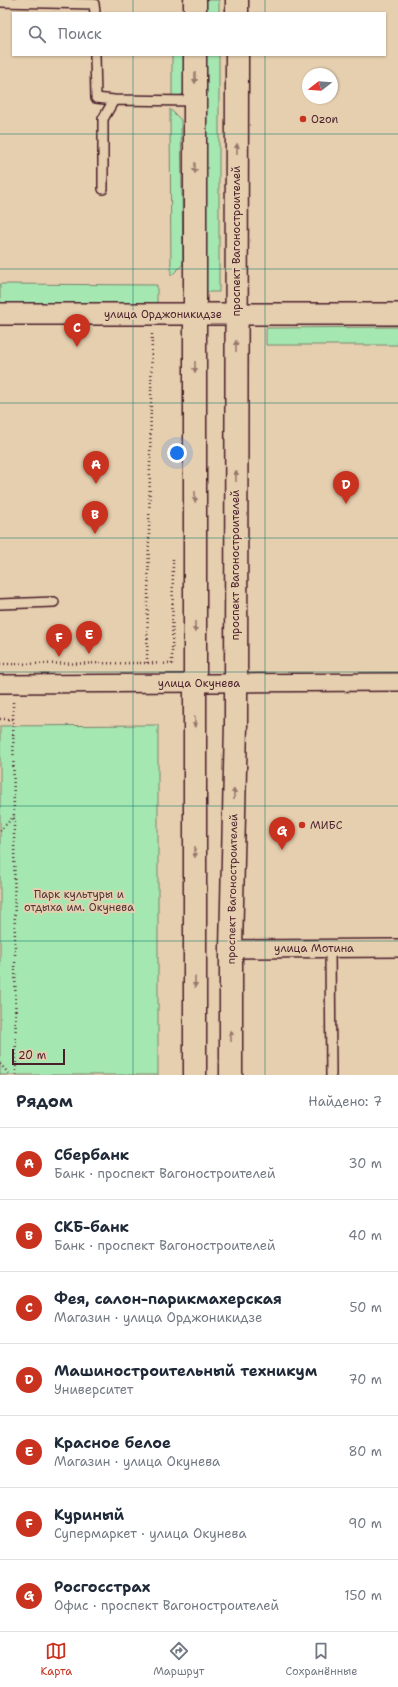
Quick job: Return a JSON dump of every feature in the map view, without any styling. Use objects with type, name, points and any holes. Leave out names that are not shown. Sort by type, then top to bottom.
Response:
[{"type":"main road","points":[[195,0],[195,12]]},
{"type":"main road","points":[[237,0],[237,12]]},
{"type":"main road","points":[[195,56],[195,1075]]},
{"type":"main road","name":"проспект Вагоностроителей","points":[[231,1075],[231,949],[236,683],[237,56]]},
{"type":"street","name":"улица Орджоникидзе","points":[[0,314],[398,314]]},
{"type":"street","name":"улица Окунева","points":[[7,684],[398,682]]},
{"type":"street","name":"улица Мотина","points":[[231,949],[398,948]]},
{"type":"lane","points":[[0,2],[94,4],[95,12]]},
{"type":"lane","points":[[95,56],[96,98],[114,100],[195,101]]},
{"type":"lane","points":[[103,189],[103,119],[114,100]]},
{"type":"lane","points":[[0,604],[54,602]]},
{"type":"lane","points":[[330,948],[330,1075]]},
{"type":"path","points":[[147,662],[153,314]]},
{"type":"path","points":[[0,664],[147,662],[172,664]]},
{"type":"path","points":[[7,684],[13,719],[16,1075]]},
{"type":"path","points":[[0,719],[13,719]]},
{"type":"path","points":[[0,831],[14,816]]},
{"type":"path","points":[[0,1064],[10,1075]]},
{"type":"green space","points":[[203,0],[219,0],[219,12],[203,12]]},
{"type":"green space","points":[[172,56],[184,56],[184,93],[172,101]]},
{"type":"green space","points":[[203,56],[219,56],[219,292],[203,292]]},
{"type":"green space","points":[[170,109],[181,120],[183,264],[171,276]]},
{"type":"green space","points":[[0,284],[157,285],[157,308],[0,306]]},
{"type":"green space","points":[[398,327],[398,345],[266,345],[266,328]]},
{"type":"green space","name":"Парк культуры и отдыха им. Окунева","points":[[158,725],[158,1075],[0,1075],[0,726]]},
{"type":"place","name":"Ozon","points":[[303,119]]},
{"type":"place","name":"Фея, салон-парикмахерская","points":[[77,347]]},
{"type":"place","name":"Сбербанк","points":[[96,484]]},
{"type":"place","name":"Машиностроительный техникум","points":[[346,504]]},
{"type":"place","name":"СКБ-банк","points":[[95,534]]},
{"type":"place","name":"Красное белое","points":[[89,654]]},
{"type":"place","name":"Куриный","points":[[59,657]]},
{"type":"place","name":"МИБС","points":[[302,825]]},
{"type":"place","name":"Росгосстрах","points":[[282,850]]}]
